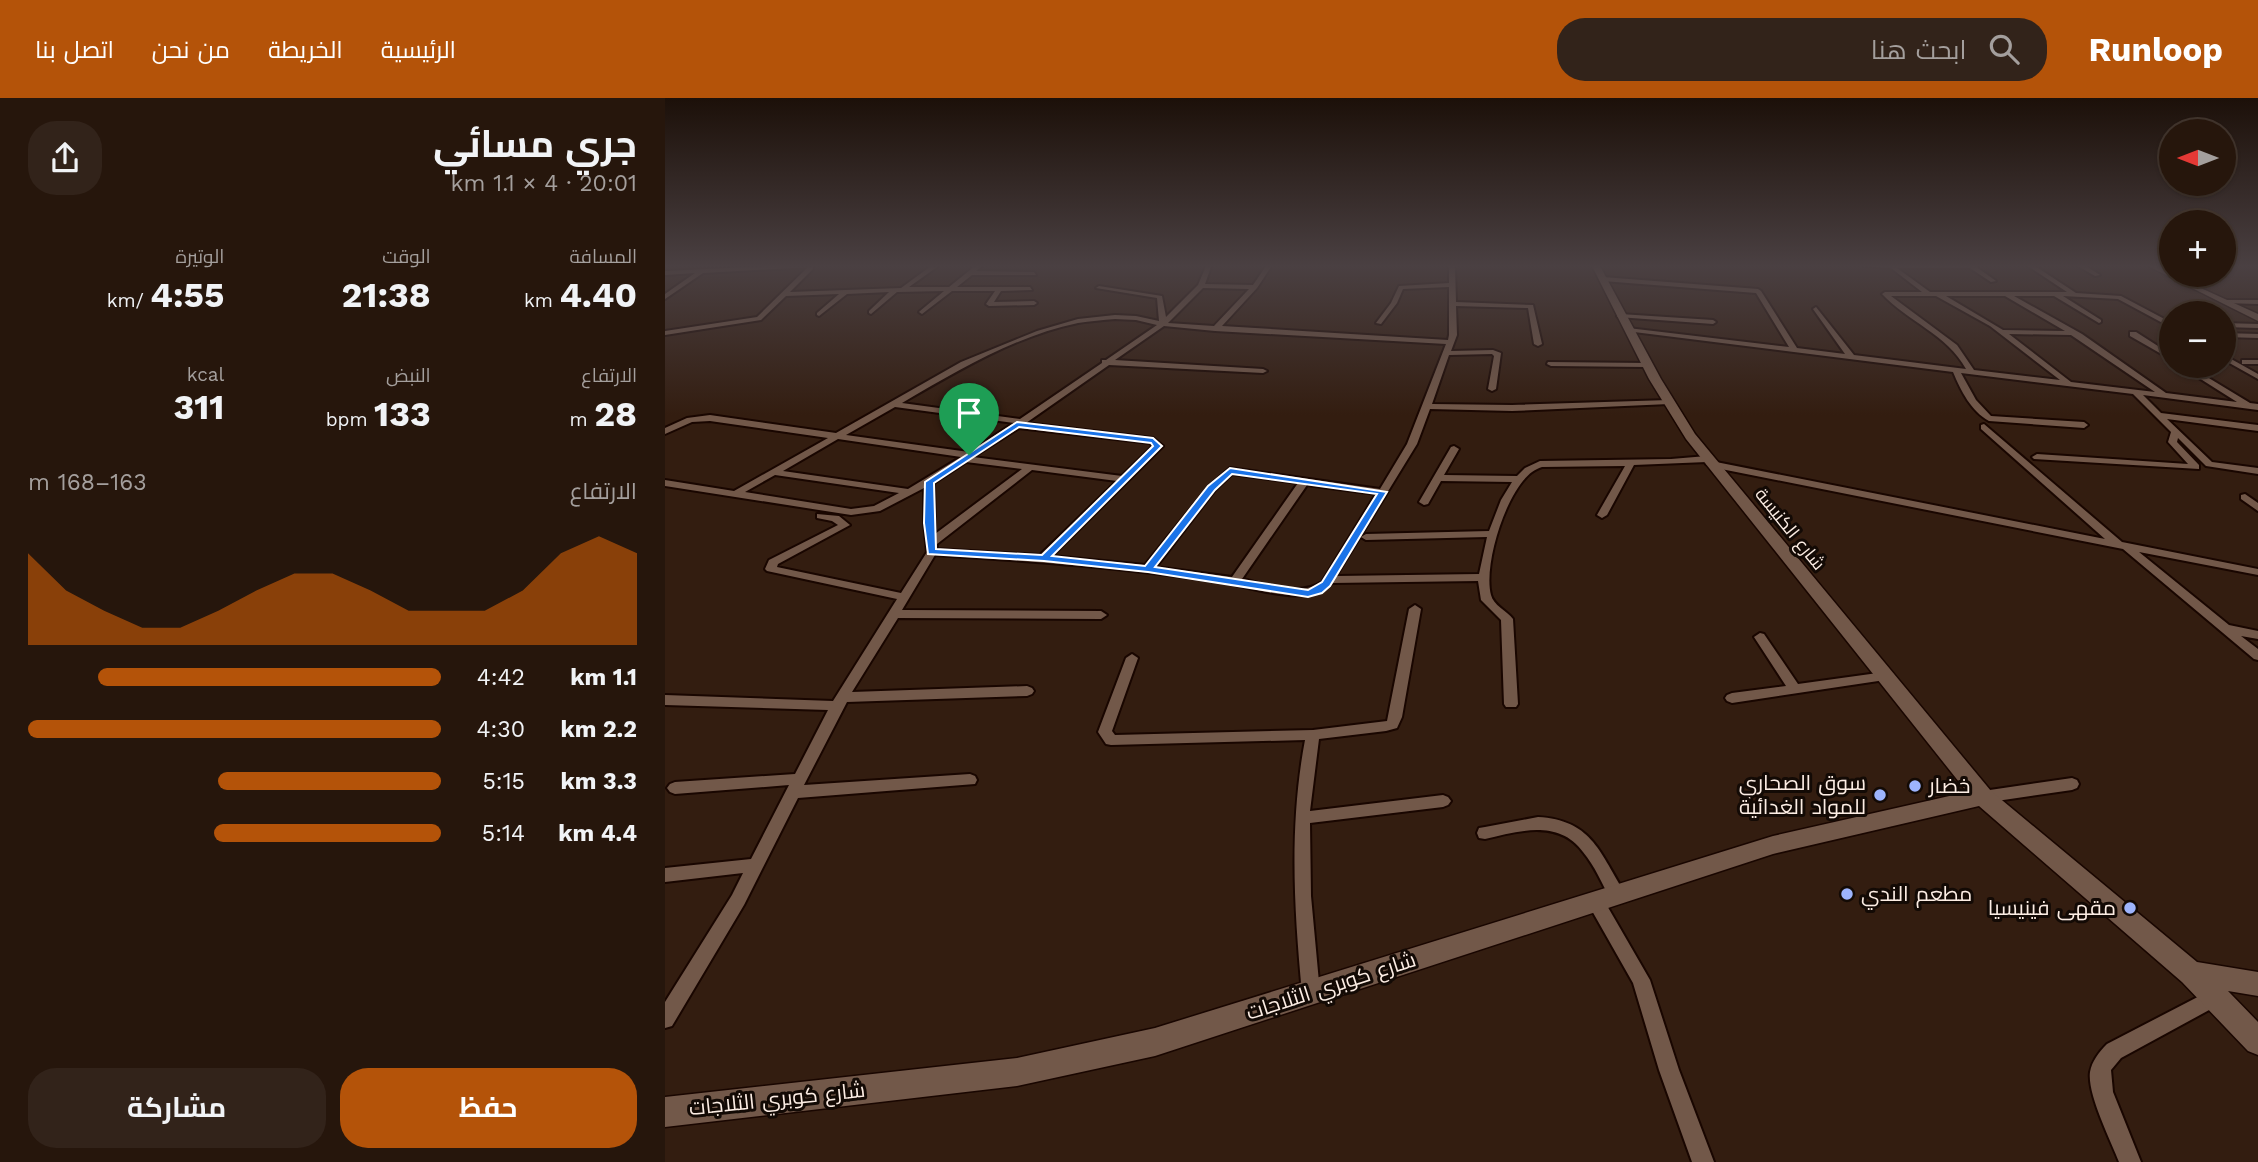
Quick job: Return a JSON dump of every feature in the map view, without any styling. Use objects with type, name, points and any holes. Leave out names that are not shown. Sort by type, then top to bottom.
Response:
[{"type":"main road","name":"شارع الكنيسة","points":[[1620,316],[1669,402],[1709,461],[1983,797],[2191,973],[2258,1041]]},
{"type":"main road","name":"شارع كوبري الثلاجات","points":[[665,1112],[1017,1072],[1155,1042],[1773,845],[1983,797]]},
{"type":"main road","points":[[2191,973],[2258,984]]},
{"type":"street","points":[[665,333],[759,319],[762,316]]},
{"type":"street","points":[[1161,316],[1162,324]]},
{"type":"street","points":[[665,483],[867,512],[929,482],[1020,423],[1171,316]]},
{"type":"street","points":[[1215,329],[1228,316]]},
{"type":"street","points":[[1379,323],[1386,316]]},
{"type":"street","points":[[932,548],[1148,569],[1308,594],[1318,591],[1328,580],[1412,444],[1453,335],[1453,316]]},
{"type":"street","points":[[1533,316],[1538,344]]},
{"type":"street","points":[[1712,341],[1714,316]]},
{"type":"street","points":[[1773,316],[1795,351]]},
{"type":"street","points":[[1821,316],[1851,357]]},
{"type":"street","points":[[1914,316],[1951,344],[1966,360],[1971,371]]},
{"type":"street","points":[[1974,316],[2001,332],[2067,383]]},
{"type":"street","points":[[2044,316],[2165,395]]},
{"type":"street","points":[[2090,316],[2099,321]]},
{"type":"street","points":[[735,494],[964,364],[1052,328],[1084,320],[1136,318],[1162,324],[1215,329],[1451,341]]},
{"type":"street","points":[[1624,323],[1713,322]]},
{"type":"street","points":[[1624,323],[1712,341],[2254,406]]},
{"type":"street","points":[[2236,325],[2258,326]]},
{"type":"street","points":[[2001,332],[2073,332]]},
{"type":"street","points":[[2133,334],[2159,350]]},
{"type":"street","points":[[2236,335],[2258,335]]},
{"type":"street","points":[[1447,353],[1488,352],[1498,355],[1492,389]]},
{"type":"street","points":[[1105,362],[1263,371]]},
{"type":"street","points":[[2245,362],[2258,362]]},
{"type":"street","points":[[2236,364],[2258,377]]},
{"type":"street","points":[[1551,365],[1647,365]]},
{"type":"street","points":[[1957,369],[1968,395],[1978,410],[1989,418],[2084,425]]},
{"type":"street","points":[[2205,378],[2254,406]]},
{"type":"street","points":[[2134,391],[2211,466],[2258,471]]},
{"type":"street","points":[[1427,406],[1512,408],[1669,402]]},
{"type":"street","points":[[892,404],[1157,443],[1158,446],[1044,558]]},
{"type":"street","points":[[2158,415],[2258,428]]},
{"type":"street","points":[[665,431],[699,418],[836,436],[1029,468],[1125,479]]},
{"type":"street","points":[[1984,427],[2258,656]]},
{"type":"street","points":[[2037,457],[2196,467],[2172,442],[2175,432]]},
{"type":"street","points":[[1424,502],[1454,449]]},
{"type":"street","points":[[1511,704],[1507,619],[1488,603],[1484,591],[1484,577],[1492,534],[1517,479],[1525,469],[1536,464],[1709,461],[2258,572]]},
{"type":"street","points":[[1602,515],[1631,463]]},
{"type":"street","points":[[665,1019],[698,970],[756,865],[840,701],[932,548],[1029,468]]},
{"type":"street","points":[[1148,569],[1224,474],[1240,471],[1382,492]]},
{"type":"street","points":[[773,472],[910,492]]},
{"type":"street","points":[[1439,478],[1517,479]]},
{"type":"street","points":[[1235,581],[1305,481]]},
{"type":"street","points":[[929,482],[932,548]]},
{"type":"street","points":[[665,494],[680,485]]},
{"type":"street","points":[[2245,497],[2258,508]]},
{"type":"street","points":[[779,501],[783,510],[835,518],[845,524],[773,562],[771,569],[903,597]]},
{"type":"street","points":[[1366,537],[1492,534]]},
{"type":"street","points":[[1328,580],[1484,577]]},
{"type":"street","points":[[1132,658],[1105,732],[1111,740],[1313,735],[1392,724],[1415,609]]},
{"type":"street","points":[[893,614],[1101,615]]},
{"type":"street","points":[[2223,628],[2258,635]]},
{"type":"street","points":[[1760,637],[1795,689]]},
{"type":"street","points":[[1732,698],[1885,676]]},
{"type":"street","points":[[665,700],[840,701],[1027,691]]},
{"type":"street","points":[[1311,993],[1301,895],[1303,818],[1313,735]]},
{"type":"street","points":[[675,788],[970,780]]},
{"type":"street","points":[[1983,797],[2072,784]]},
{"type":"street","points":[[1303,818],[1443,801]]},
{"type":"street","points":[[1485,833],[1533,822],[1561,826],[1585,842],[1641,980],[1669,1070],[1703,1162]]},
{"type":"street","points":[[665,876],[756,865]]},
{"type":"street","points":[[2130,1162],[2102,1090],[2099,1075],[2104,1062],[2114,1051],[2215,996]]},
{"type":"place","name":"خضار","points":[[1915,786]]},
{"type":"place","name":"سوق الصحاري للمواد الغدائية","points":[[1880,795]]},
{"type":"place","name":"مطعم الندي","points":[[1847,894]]},
{"type":"place","name":"مقهى فينيسيا","points":[[2130,908]]},
{"type":"route","points":[[969,455],[929,482],[932,552],[1044,558],[1148,569],[1308,594],[1318,591],[1326,584],[1382,492],[1230,471],[1212,488],[1148,569],[1044,558],[1158,446],[1157,443],[1017,425],[969,455]]}]
